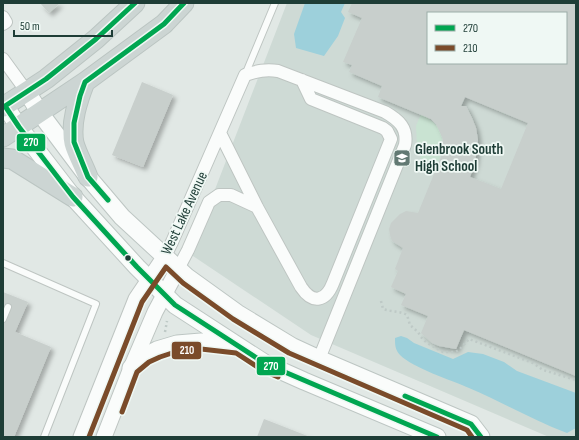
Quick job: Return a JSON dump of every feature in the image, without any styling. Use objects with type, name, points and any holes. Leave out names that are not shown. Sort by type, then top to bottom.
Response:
[{"type":"main road","points":[[135,3],[96,39],[46,79],[4,106],[73,197],[113,242],[175,304],[266,364],[437,437]]},
{"type":"main road","points":[[3,137],[85,82],[164,24],[184,3]]},
{"type":"main road","points":[[85,82],[80,96],[74,123],[74,142],[88,177]]},
{"type":"main road","points":[[27,92],[40,113],[88,177],[122,217],[188,277],[237,314],[293,346],[319,359],[471,424],[481,437]]},
{"type":"main road","points":[[3,158],[12,159],[73,197]]},
{"type":"main road","points":[[131,368],[145,356],[157,350],[177,344],[201,342],[238,346]]},
{"type":"street","points":[[3,17],[6,22],[3,24]]},
{"type":"street","points":[[3,59],[27,92]]},
{"type":"street","points":[[245,75],[261,70],[270,70],[278,71],[302,80],[389,114],[399,122],[406,137],[405,145],[319,359]]},
{"type":"street","name":"West Lake Avenue","points":[[81,437],[136,299],[150,280],[172,242],[245,75]]},
{"type":"street","points":[[220,133],[257,207],[306,293],[317,299],[323,297],[329,292],[333,283],[391,139],[388,131],[383,128],[311,99],[302,80]]},
{"type":"street","points":[[178,268],[188,250],[209,202],[219,195],[231,195],[257,207]]},
{"type":"street","name":"West Lake Avenue","points":[[104,437],[155,312],[178,268]]},
{"type":"lane","points":[[245,75],[275,3]]},
{"type":"lane","points":[[3,263],[96,304],[44,437]]},
{"type":"lane","points":[[3,319],[8,307]]},
{"type":"path","points":[[380,301],[383,309],[401,312],[407,315],[410,325],[418,332],[427,344],[443,352],[455,352],[470,339],[533,363],[543,370],[576,380]]},
{"type":"path","points":[[164,337],[167,320]]},
{"type":"shaded area","name":"Glenbrook South High School","points":[[287,3],[576,3],[576,437],[549,437],[311,335],[190,254]]},
{"type":"green space","points":[[421,114],[436,126],[442,139],[441,155],[434,173],[424,169],[417,146],[416,126]]},
{"type":"water","points":[[305,3],[345,3],[341,12],[345,18],[338,36],[324,56],[296,48],[294,34]]},
{"type":"water","points":[[401,336],[453,359],[468,352],[483,354],[504,362],[517,371],[576,393],[576,428],[567,433],[481,393],[414,365],[406,360],[397,351],[395,338]]},
{"type":"building","points":[[40,3],[60,3],[49,13]]},
{"type":"building","name":"Glenbrook South High School","points":[[352,3],[576,3],[576,376],[464,330],[456,349],[439,346],[432,343],[421,333],[428,316],[401,305],[406,294],[391,287],[398,271],[395,269],[403,248],[392,241],[389,229],[391,223],[400,214],[406,211],[418,213],[441,157],[443,139],[436,124],[431,119],[378,97],[382,86],[349,72],[352,65],[343,62],[362,18],[348,12]],"holes":[[[465,97],[528,123],[501,189],[470,177],[475,163],[478,140],[476,128],[472,118],[466,106],[461,106]]]},
{"type":"building","points":[[142,82],[173,95],[143,167],[112,155]]},
{"type":"building","points":[[3,292],[28,302],[15,332],[51,347],[14,437],[3,437]]},
{"type":"building","points":[[264,419],[310,437],[257,437]]},
{"type":"transit line","name":"270","points":[[135,3],[96,39],[46,79],[5,106],[19,127],[73,197],[137,267],[175,305],[266,364],[437,437]]},
{"type":"transit line","name":"270","points":[[108,200],[88,177],[74,142],[74,123],[80,96],[85,82],[164,24],[184,3]]},
{"type":"transit line","name":"210","points":[[89,437],[142,302],[166,267],[183,283],[233,319],[289,353],[467,430],[472,437]]},
{"type":"transit line","name":"210","points":[[122,412],[137,372],[149,362],[178,351],[201,349],[236,353],[262,370],[278,377]]},
{"type":"transit line","name":"270","points":[[405,396],[471,424],[481,437]]},
{"type":"place","name":"Glenbrook South High School","points":[[402,158]]}]
